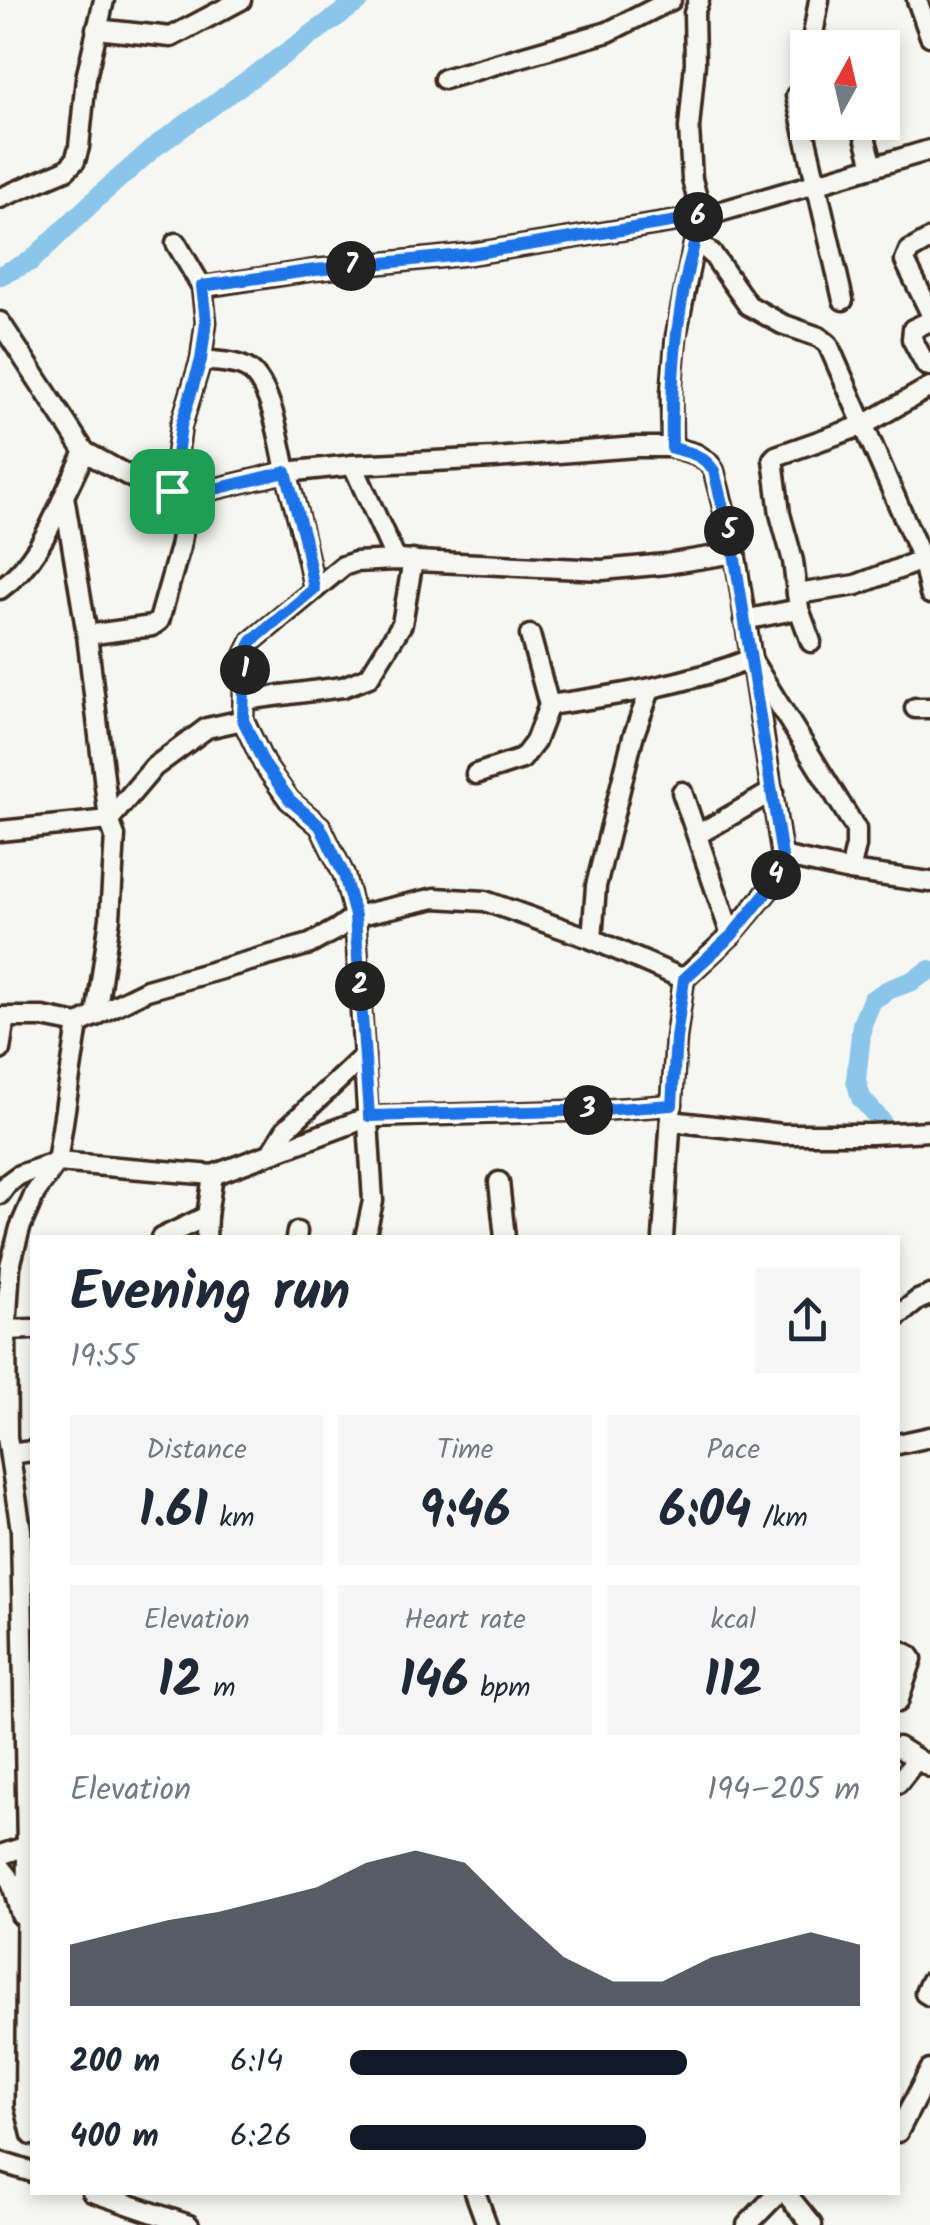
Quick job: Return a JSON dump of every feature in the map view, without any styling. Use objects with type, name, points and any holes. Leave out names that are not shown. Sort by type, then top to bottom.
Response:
[{"type":"street","points":[[0,198],[66,170],[75,161],[86,78],[104,0]]},
{"type":"street","points":[[96,29],[171,37],[241,0]]},
{"type":"street","points":[[444,79],[608,32],[671,0]]},
{"type":"street","points":[[672,448],[676,336],[702,217],[692,178],[688,128],[695,63],[694,14],[699,0]]},
{"type":"street","points":[[815,30],[818,0]]},
{"type":"street","points":[[917,0],[930,36]]},
{"type":"street","points":[[805,140],[843,300]]},
{"type":"street","points":[[865,140],[873,166]]},
{"type":"street","points":[[202,286],[471,254],[702,217],[930,150]]},
{"type":"street","points":[[695,239],[713,255],[748,305],[828,344],[926,559],[930,594]]},
{"type":"street","points":[[930,239],[909,251],[905,261],[930,312]]},
{"type":"street","points":[[88,636],[159,622],[180,548],[181,426],[201,360],[206,322],[202,286],[176,244]]},
{"type":"street","points":[[0,322],[85,452],[140,482],[181,493],[286,472],[354,465],[636,447],[672,448],[696,454],[708,462],[714,471],[734,553],[782,856],[772,886],[732,935],[684,979],[659,1234]]},
{"type":"street","points":[[930,322],[914,330],[912,339],[930,366]]},
{"type":"street","points":[[201,360],[244,367],[260,383],[275,420],[314,589]]},
{"type":"street","points":[[811,642],[798,602],[772,459],[864,425],[930,388]]},
{"type":"street","points":[[0,589],[34,555],[85,452]]},
{"type":"street","points":[[244,700],[343,688],[368,677],[402,624],[404,560],[354,465]]},
{"type":"street","points":[[64,496],[88,636],[109,820],[115,836],[110,918],[96,1016]]},
{"type":"street","points":[[366,1235],[373,1201],[355,916],[344,875],[320,826],[281,788],[264,764],[243,720],[245,655],[252,641],[343,566],[355,562],[404,560],[602,570],[734,553]]},
{"type":"street","points":[[744,620],[926,559]]},
{"type":"street","points":[[476,774],[522,759],[535,742],[549,705],[530,635]]},
{"type":"street","points":[[549,705],[650,690],[751,659]]},
{"type":"street","points":[[751,659],[856,828],[850,871]]},
{"type":"street","points":[[592,939],[596,886],[633,737],[650,690]]},
{"type":"street","points":[[0,831],[109,820],[154,767],[207,728],[243,720]]},
{"type":"street","points":[[697,836],[773,791]]},
{"type":"street","points":[[682,792],[732,935]]},
{"type":"street","points":[[782,856],[850,871],[930,882]]},
{"type":"street","points":[[0,1050],[2,1017],[44,1017],[78,1024],[147,990],[310,944],[355,916],[435,898],[485,901],[592,939],[684,979]]},
{"type":"street","points":[[29,2106],[27,1539],[6,1447],[6,1330],[10,1266],[20,1228],[35,1193],[57,1162],[78,1024]]},
{"type":"street","points":[[271,1154],[286,1129],[364,1056]]},
{"type":"street","points":[[0,1194],[19,1175],[57,1162],[213,1175],[369,1116],[602,1110],[671,1113],[782,1134],[930,1131]]},
{"type":"street","points":[[206,1235],[213,1175]]},
{"type":"street","points":[[499,1182],[505,1235]]},
{"type":"street","points":[[167,1235],[207,1216]]},
{"type":"street","points":[[900,1314],[930,1295]]},
{"type":"street","points":[[6,1330],[30,1328]]},
{"type":"street","points":[[900,1444],[930,1437]]},
{"type":"street","points":[[900,1651],[912,1659],[900,1696]]},
{"type":"street","points":[[900,1748],[923,1764],[900,1781]]},
{"type":"street","points":[[0,1855],[30,1846]]},
{"type":"street","points":[[0,1867],[12,1881],[26,1934]]},
{"type":"street","points":[[930,1982],[926,1993],[930,1996]]},
{"type":"street","points":[[900,2128],[930,2070]]},
{"type":"street","points":[[0,2162],[30,2171]]},
{"type":"street","points":[[101,2195],[189,2225]]},
{"type":"street","points":[[476,2195],[487,2225]]},
{"type":"street","points":[[747,2225],[779,2195]]},
{"type":"street","points":[[785,2195],[812,2225]]},
{"type":"waterway","points":[[1,275],[31,261],[156,146],[360,0]]},
{"type":"waterway","points":[[881,1121],[861,1098],[856,1080],[862,1024],[872,1000],[930,970]]},
{"type":"route","points":[[702,217],[676,336],[672,448],[696,454],[714,471],[734,553],[782,856],[772,886],[732,935],[684,979],[672,1105],[369,1116],[355,916],[344,875],[320,826],[290,800],[264,764],[243,720],[245,655],[252,641],[314,589],[286,472],[190,495],[172,491],[181,426],[201,360],[206,322],[202,286],[471,254],[702,217]]}]
